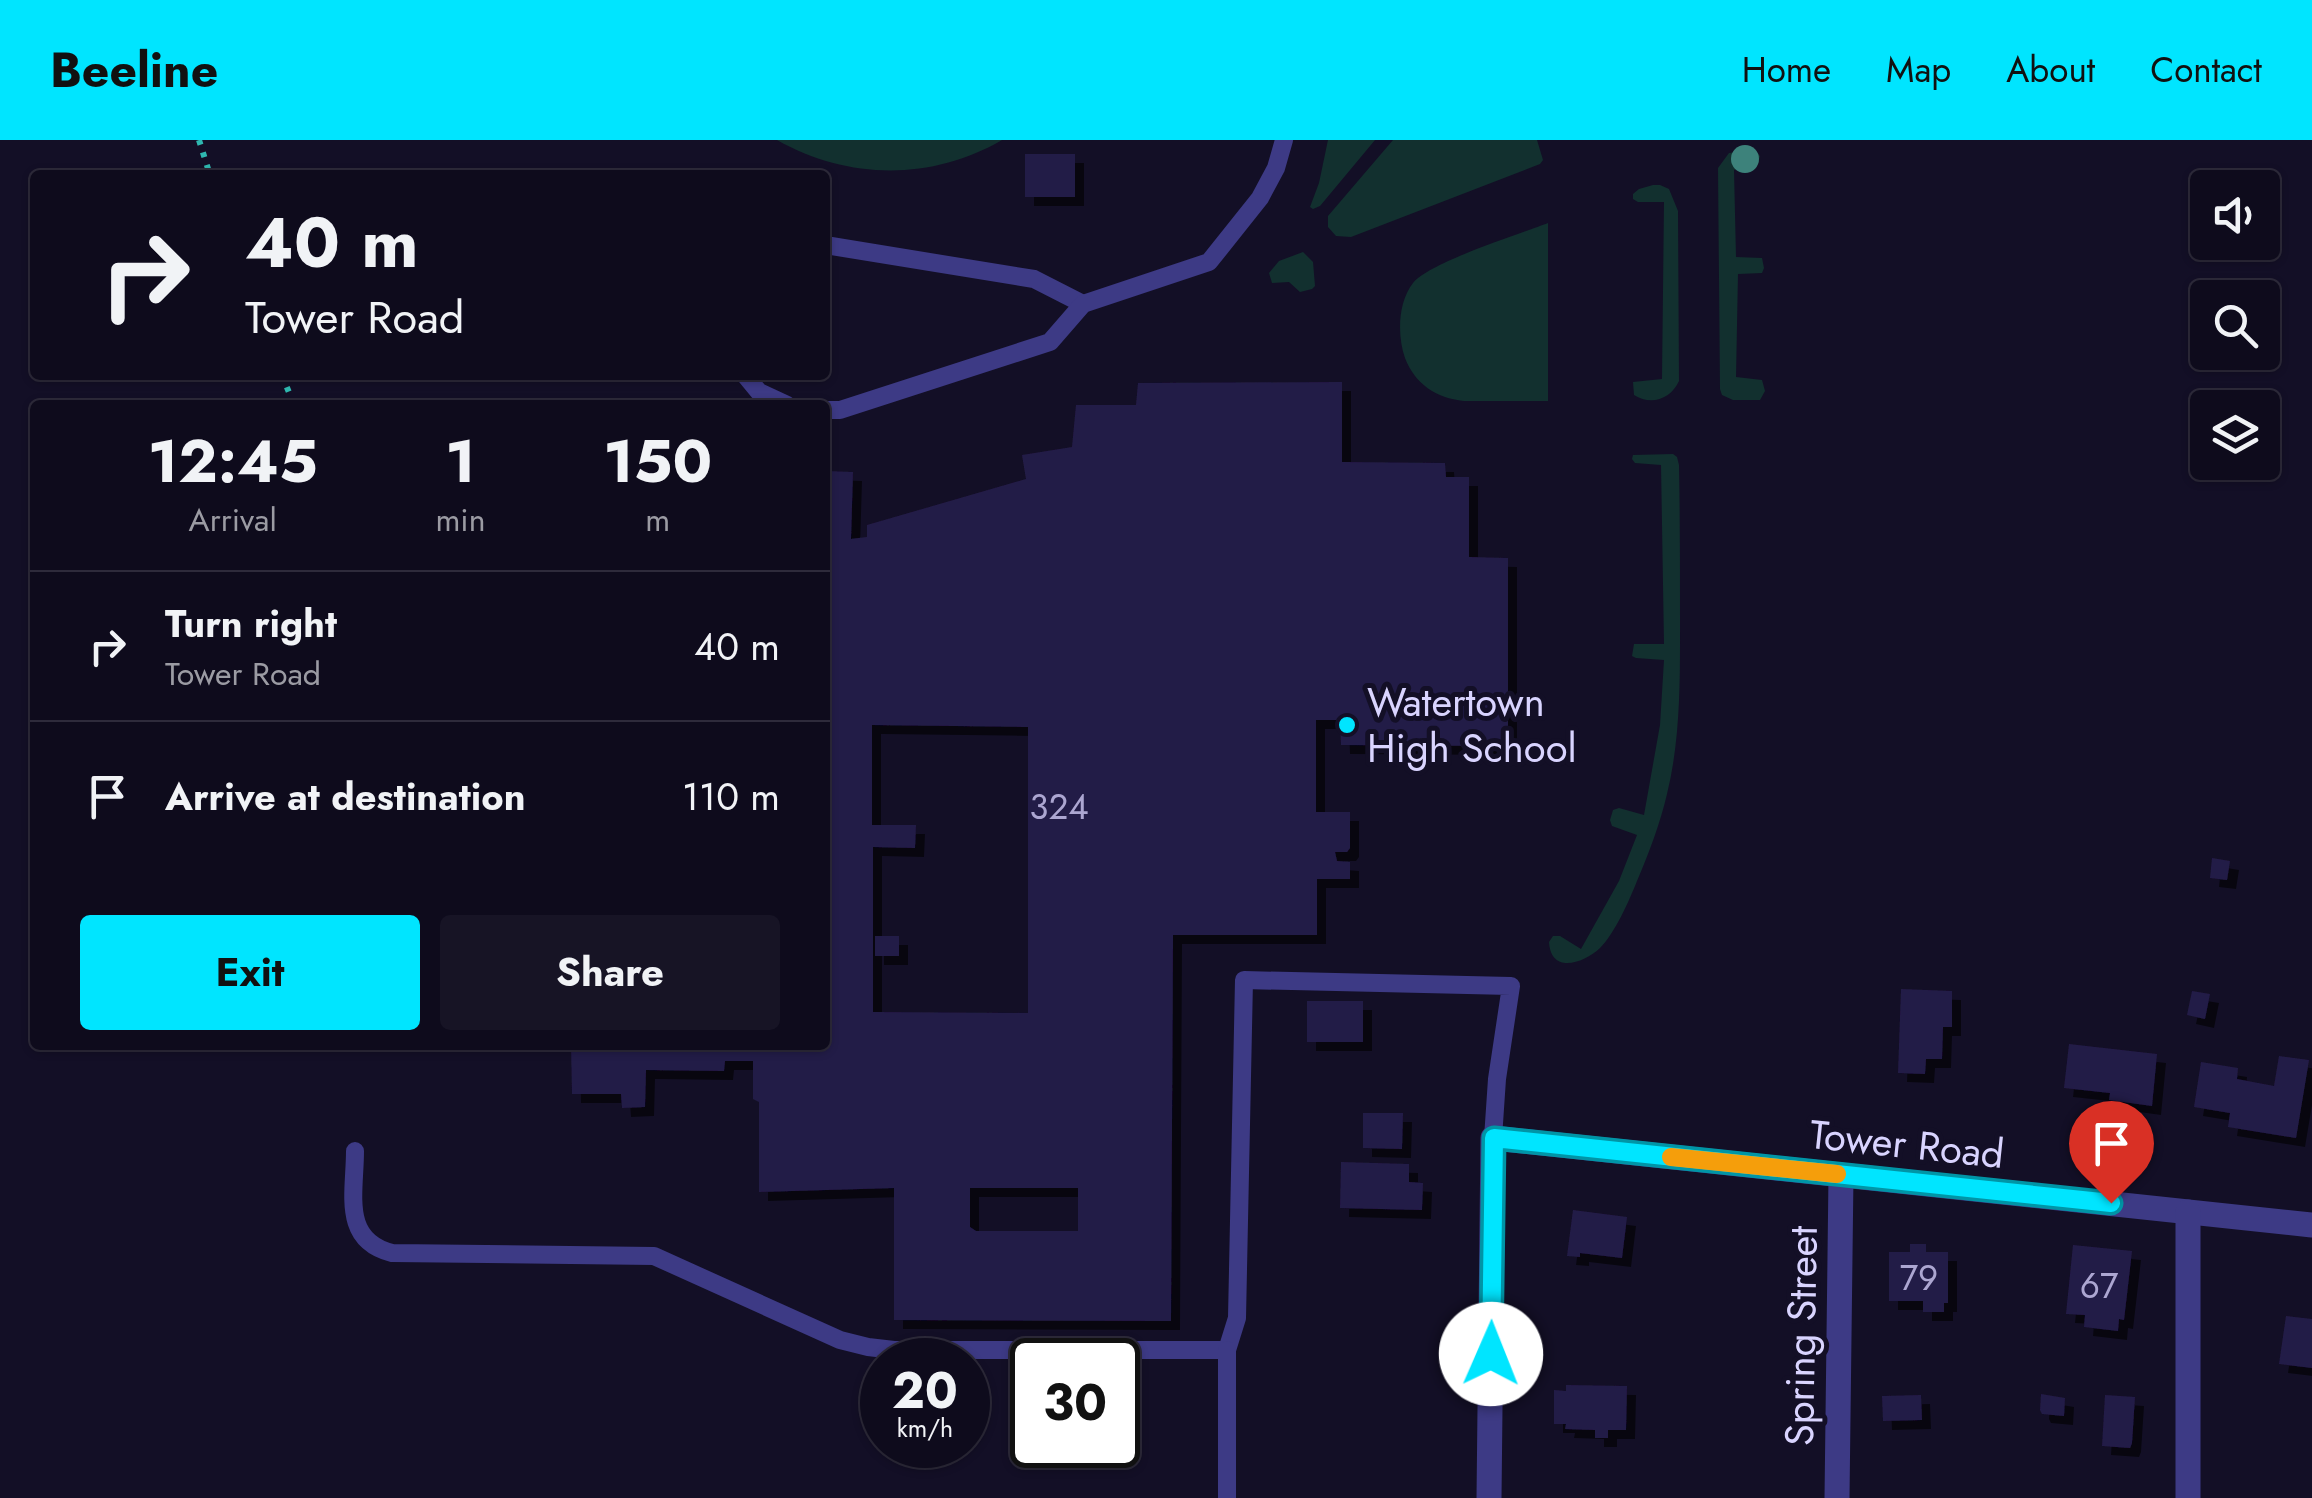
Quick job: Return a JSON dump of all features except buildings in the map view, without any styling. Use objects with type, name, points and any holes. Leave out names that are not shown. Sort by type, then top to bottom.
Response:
[{"type":"street","name":"Tower Road","points":[[1494,1138],[2312,1224]]},
{"type":"street","points":[[1489,1498],[1494,1138]]},
{"type":"street","name":"Spring Street","points":[[1836,1498],[1841,1175]]},
{"type":"street","points":[[2188,1212],[2188,1498]]},
{"type":"lane","points":[[830,410],[1050,342],[1083,304],[1209,262],[1260,198],[1276,168],[1284,140]]},
{"type":"lane","points":[[830,246],[1034,279],[1083,304]]},
{"type":"lane","points":[[749,380],[759,392],[776,400]]},
{"type":"lane","points":[[1227,1498],[1227,1350],[1238,1318],[1244,980],[1511,986],[1496,1079],[1494,1138]]},
{"type":"lane","points":[[355,1151],[354,1216],[358,1229],[364,1240],[392,1253],[654,1256],[840,1340],[868,1348],[1227,1350]]},
{"type":"path","points":[[198,140],[208,170]]},
{"type":"green space","points":[[777,140],[1002,140],[947,163],[890,170],[832,163]]},
{"type":"green space","points":[[1328,140],[1375,140],[1320,206],[1313,209],[1310,207]]},
{"type":"green space","points":[[1393,140],[1537,140],[1543,160],[1351,237],[1336,236],[1328,227],[1328,216]]},
{"type":"green space","points":[[1753,150],[1760,156],[1758,163],[1734,170],[1736,257],[1762,258],[1764,268],[1762,273],[1738,274],[1736,377],[1762,380],[1765,391],[1760,400],[1733,400],[1722,395],[1720,389],[1718,168],[1729,153]]},
{"type":"green space","points":[[1653,185],[1669,189],[1678,211],[1679,381],[1671,392],[1654,400],[1634,395],[1633,382],[1662,379],[1664,202],[1633,199],[1639,189]]},
{"type":"green space","points":[[1548,223],[1548,401],[1464,401],[1444,397],[1428,388],[1409,367],[1401,339],[1402,309],[1413,283],[1437,266]]},
{"type":"green space","points":[[1303,252],[1313,262],[1312,289],[1300,292],[1289,282],[1272,283],[1269,273],[1279,261]]},
{"type":"green space","points":[[1673,454],[1679,465],[1680,685],[1667,794],[1646,860],[1611,934],[1586,958],[1562,962],[1551,952],[1549,942],[1553,936],[1560,936],[1581,949],[1619,881],[1637,835],[1612,826],[1613,810],[1644,815],[1660,725],[1664,660],[1632,656],[1634,644],[1664,644],[1661,465],[1635,463],[1632,459],[1633,455]]},
{"type":"slow traffic","points":[[1671,1157],[1837,1174]]},
{"type":"place","name":"Watertown High School","points":[[1347,725]]},
{"type":"route","points":[[1491,1354],[1494,1138],[2111,1203]]}]
